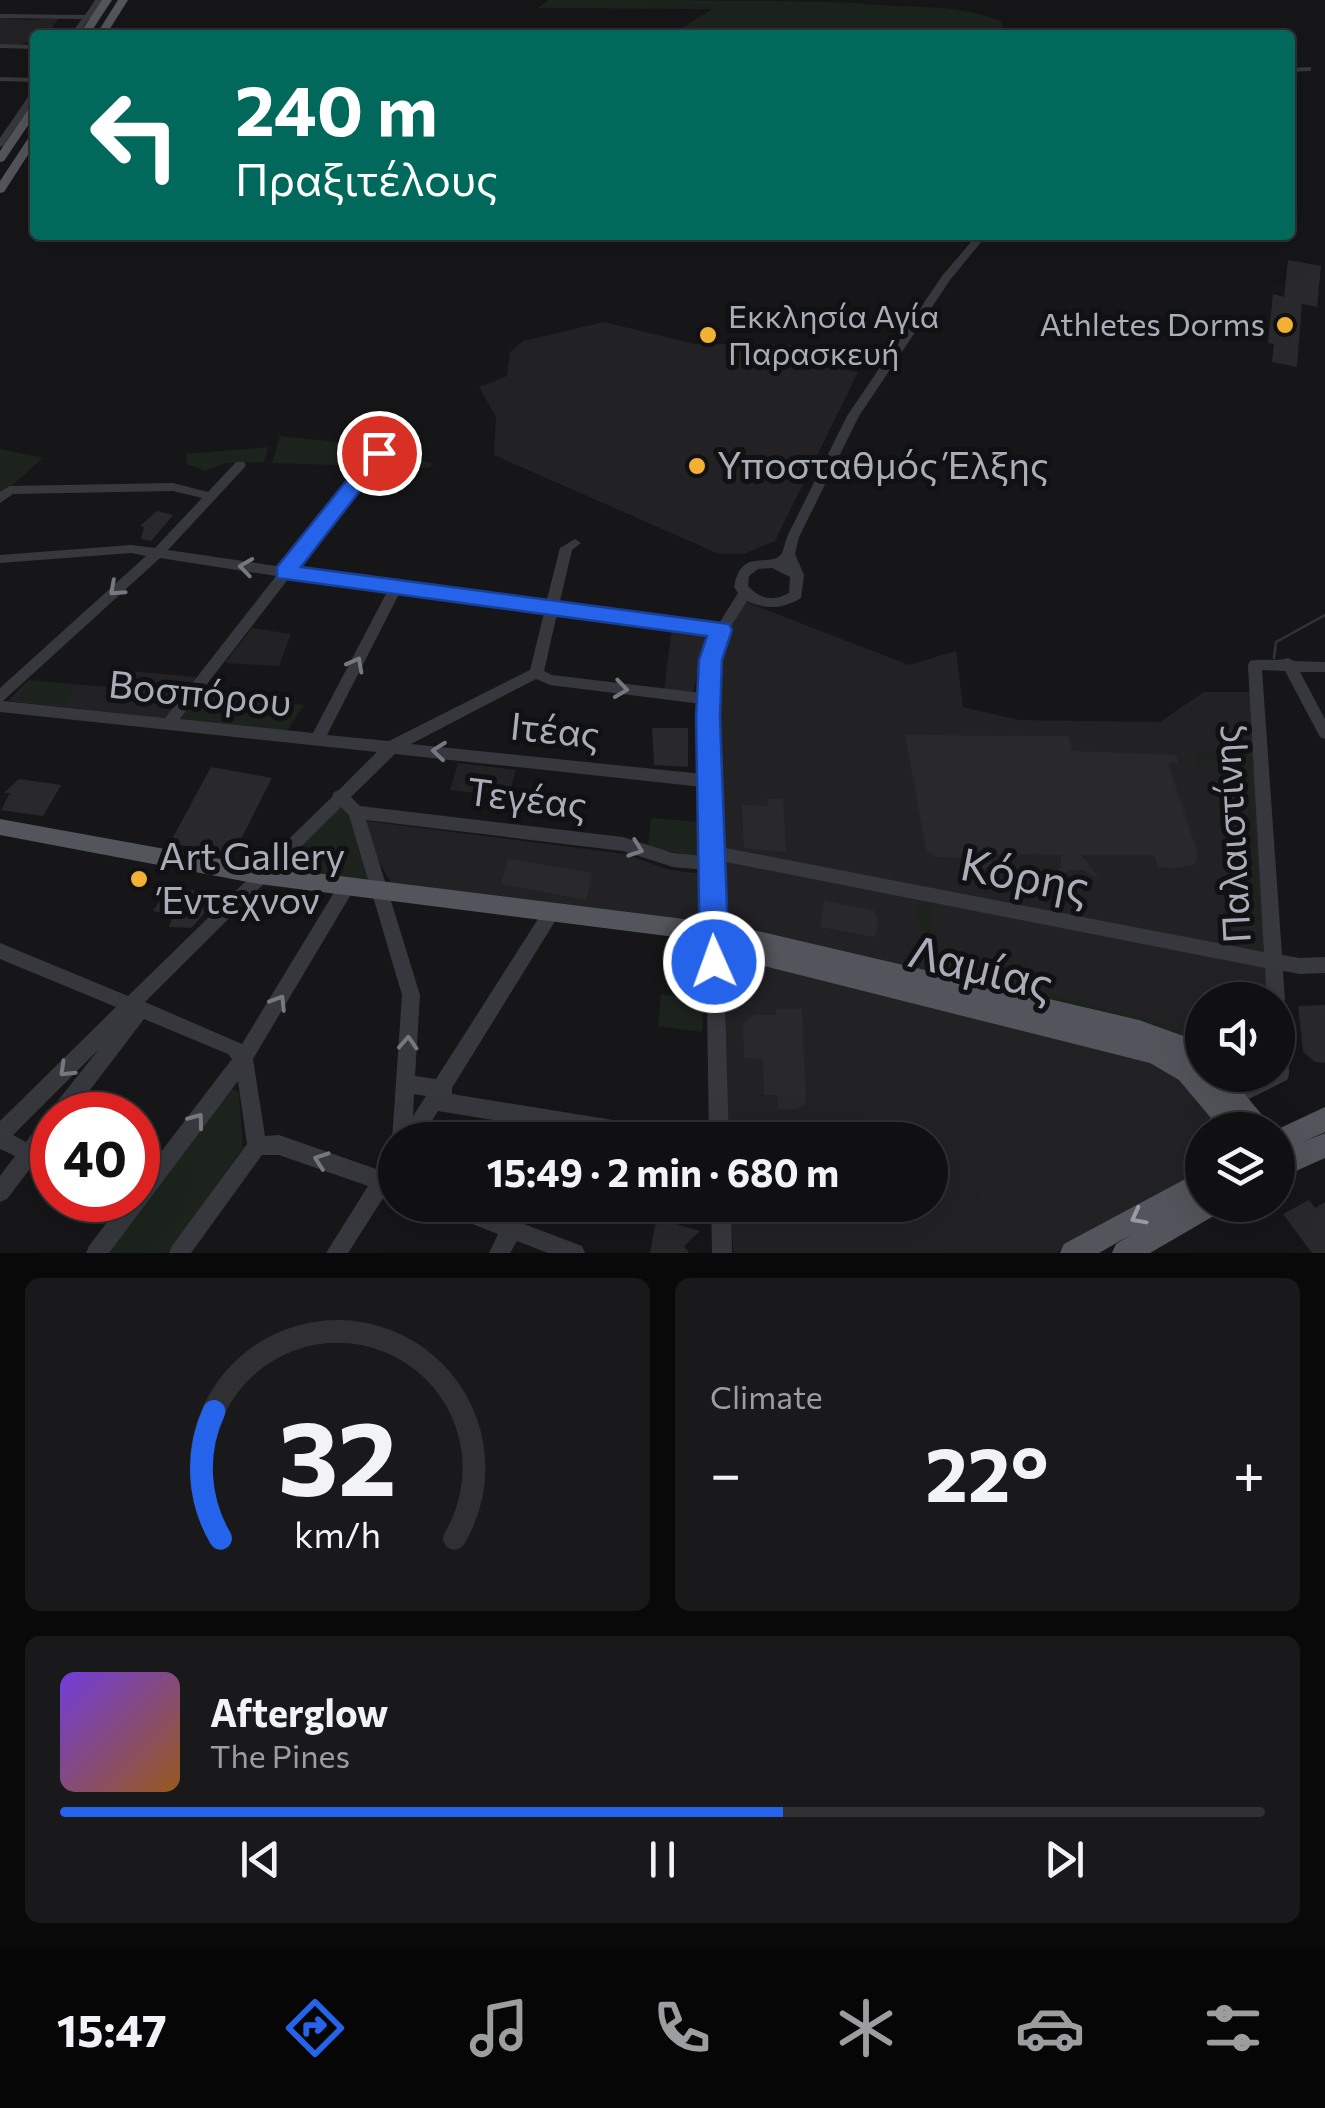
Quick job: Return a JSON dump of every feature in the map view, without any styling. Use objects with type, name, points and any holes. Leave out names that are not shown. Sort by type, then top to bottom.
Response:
[{"type":"main road","points":[[87,24],[108,0]]},
{"type":"main road","points":[[104,30],[123,0]]},
{"type":"main road","points":[[0,159],[30,114]]},
{"type":"main road","points":[[0,190],[30,144]]},
{"type":"main road","name":"Λαμίας","points":[[0,826],[260,874],[773,944],[1138,1031],[1185,1048]]},
{"type":"main road","name":"Λαμίας","points":[[714,936],[732,948],[1154,1053],[1188,1072],[1238,1112]]},
{"type":"main road","name":"Λαμίας","points":[[1221,1092],[1224,1100]]},
{"type":"main road","points":[[1224,1100],[1224,1112]]},
{"type":"main road","points":[[1224,1100],[1229,1112]]},
{"type":"main road","points":[[1295,1143],[1325,1119]]},
{"type":"main road","points":[[1295,1152],[1325,1145]]},
{"type":"main road","points":[[1073,1253],[1185,1191]]},
{"type":"main road","points":[[1124,1253],[1185,1218]]},
{"type":"street","points":[[0,16],[87,24],[99,0]]},
{"type":"street","points":[[0,46],[30,47]]},
{"type":"street","points":[[1295,70],[1308,70]]},
{"type":"street","points":[[0,79],[30,80]]},
{"type":"street","points":[[2,138],[30,100]]},
{"type":"street","points":[[0,116],[19,116]]},
{"type":"street","points":[[789,554],[799,589],[780,603],[760,602],[745,593],[741,578],[748,569],[774,563],[789,554],[852,416],[894,343],[978,240]]},
{"type":"street","points":[[168,724],[379,453]]},
{"type":"street","points":[[0,696],[155,554],[240,465]]},
{"type":"street","points":[[5,494],[173,486],[210,496]]},
{"type":"street","points":[[536,673],[566,548],[575,543]]},
{"type":"street","points":[[0,559],[121,548],[396,589],[721,630]]},
{"type":"street","points":[[774,563],[797,576]]},
{"type":"street","points":[[317,739],[396,589]]},
{"type":"street","points":[[719,1122],[708,699],[712,652],[745,593]]},
{"type":"street","points":[[1288,663],[1325,667]]},
{"type":"street","points":[[1288,663],[1325,733]]},
{"type":"street","name":"Παλαιστίνης","points":[[1275,982],[1256,665],[1288,663]]},
{"type":"street","points":[[536,673],[550,680],[708,699]]},
{"type":"street","points":[[0,1192],[30,1154],[0,1137],[136,1007],[339,796],[393,746],[536,673]]},
{"type":"street","name":"Βοσπόρου","points":[[0,706],[393,746]]},
{"type":"street","name":"Ιτέας","points":[[393,746],[709,781]]},
{"type":"street","points":[[339,796],[356,812],[411,995],[403,1122]]},
{"type":"street","name":"Τεγέας","points":[[356,812],[623,844],[673,860],[712,858]]},
{"type":"street","name":"Κόρης","points":[[712,858],[1274,962],[1325,965]]},
{"type":"street","points":[[160,1166],[244,1058],[348,886]]},
{"type":"street","points":[[421,1122],[552,913]]},
{"type":"street","points":[[0,951],[234,1048],[244,1058],[257,1146],[179,1253]]},
{"type":"street","points":[[75,1092],[136,1007]]},
{"type":"street","points":[[406,1082],[440,1095],[580,1122]]},
{"type":"street","points":[[1224,1100],[1241,1092]]},
{"type":"street","points":[[257,1146],[279,1146],[378,1179]]},
{"type":"street","points":[[336,1253],[378,1198]]},
{"type":"street","points":[[96,1253],[118,1222]]},
{"type":"street","points":[[492,1222],[575,1253]]},
{"type":"street","points":[[721,1222],[722,1253]]},
{"type":"street","points":[[499,1253],[512,1230]]},
{"type":"shaded area","points":[[549,0],[856,3],[965,11],[1001,21],[1004,30],[679,30],[712,9],[538,8]]},
{"type":"shaded area","points":[[0,18],[59,18],[50,30],[30,30],[30,41],[20,45],[0,44]]},
{"type":"shaded area","points":[[604,322],[695,344],[787,345],[834,352],[823,365],[858,372],[775,541],[744,554],[719,554],[494,455],[496,417],[479,387],[507,376],[510,352],[523,341]]},
{"type":"shaded area","points":[[280,436],[384,447],[433,464],[428,468],[272,463]]},
{"type":"shaded area","points":[[268,447],[264,462],[226,463],[205,471],[187,464],[186,454]]},
{"type":"shaded area","points":[[0,449],[43,458],[0,496]]},
{"type":"shaded area","points":[[746,602],[909,665],[956,651],[963,707],[1019,720],[1160,722],[1204,692],[1250,692],[1275,982],[1185,982],[1185,1092],[1236,1092],[1226,1112],[1185,1112],[1185,1182],[1056,1253],[733,1253],[732,1222],[948,1222],[948,1122],[729,1122],[716,666],[726,635]]},
{"type":"shaded area","points":[[252,628],[291,634],[279,666],[225,663]]},
{"type":"shaded area","points":[[672,628],[708,633],[693,692],[664,690]]},
{"type":"shaded area","points":[[118,670],[197,677],[165,718],[8,701],[29,680],[107,687]]},
{"type":"shaded area","points":[[30,681],[76,685],[65,705],[17,700]]},
{"type":"shaded area","points":[[199,695],[304,705],[287,731],[181,719]]},
{"type":"shaded area","points":[[1193,754],[1250,755],[1262,954],[1250,955],[1249,949],[1257,949],[1248,807],[1233,769],[1225,768],[1221,761],[1201,761],[1204,771],[1199,771]]},
{"type":"shaded area","points":[[458,763],[516,770],[508,797],[450,790]]},
{"type":"shaded area","points":[[339,806],[354,815],[374,881],[279,871],[279,863]]},
{"type":"shaded area","points":[[651,818],[700,822],[700,852],[695,856],[648,847]]},
{"type":"shaded area","points":[[366,821],[625,854],[666,869],[700,874],[702,920],[696,923],[393,886],[374,853]]},
{"type":"shaded area","points":[[925,902],[932,904],[930,962],[1160,1023],[1185,1038],[929,966],[917,908]]},
{"type":"shaded area","points":[[661,994],[704,1001],[702,1032],[658,1026]]},
{"type":"shaded area","points":[[228,1088],[239,1092],[243,1148],[168,1253],[105,1253],[128,1222],[160,1222],[160,1179]]},
{"type":"building","name":"Athletes Dorms","points":[[1288,260],[1321,266],[1317,307],[1302,304],[1297,367],[1272,362],[1274,344],[1268,343],[1273,294],[1284,297]]},
{"type":"building","points":[[157,511],[173,515],[151,541],[141,539],[144,527],[140,526]]},
{"type":"building","points":[[652,728],[688,728],[688,767],[654,765]]},
{"type":"building","points":[[905,735],[1068,736],[1073,751],[1176,755],[1178,763],[1168,763],[1198,854],[1195,865],[1170,869],[1158,866],[1154,855],[1081,855],[1100,879],[1084,870],[1071,870],[1049,881],[1061,866],[1061,855],[990,854],[993,865],[982,869],[970,865],[968,858],[935,857],[926,849]]},
{"type":"building","points":[[211,767],[272,778],[233,855],[170,843]]},
{"type":"building","points":[[19,779],[61,785],[43,816],[1,810],[10,793],[4,793]]},
{"type":"building","points":[[767,799],[783,799],[786,852],[744,848],[742,805],[768,806]]},
{"type":"building","points":[[508,859],[592,873],[586,900],[501,884]]},
{"type":"building","points":[[170,886],[212,894],[214,903],[191,928],[169,927],[173,915],[153,911]]},
{"type":"building","points":[[824,901],[873,910],[879,918],[875,937],[820,927]]},
{"type":"building","points":[[1325,1005],[1325,1063],[1315,1062],[1303,1052],[1298,1006]]},
{"type":"building","points":[[776,1009],[802,1009],[806,1103],[797,1109],[778,1109],[777,1095],[764,1095],[763,1059],[744,1058],[743,1023],[754,1015],[776,1015]]},
{"type":"building","points":[[1309,1200],[1315,1208],[1325,1202],[1325,1253],[1312,1253],[1289,1222],[1295,1222],[1295,1208]]},
{"type":"building","points":[[669,1222],[700,1231],[684,1246],[689,1253],[650,1253],[655,1225]]},
{"type":"waterway","points":[[1274,658],[1276,642],[1325,615]]},
{"type":"place","name":"Athletes Dorms","points":[[1285,325]]},
{"type":"place","name":"Εκκλησία Αγία Παρασκευή","points":[[708,335]]},
{"type":"place","name":"Υποσταθμός Έλξης","points":[[697,466]]},
{"type":"place","name":"Art Gallery Έντεχνον","points":[[139,879]]},
{"type":"route","points":[[379,453],[284,572],[721,630],[710,660],[708,717],[714,962]]}]
